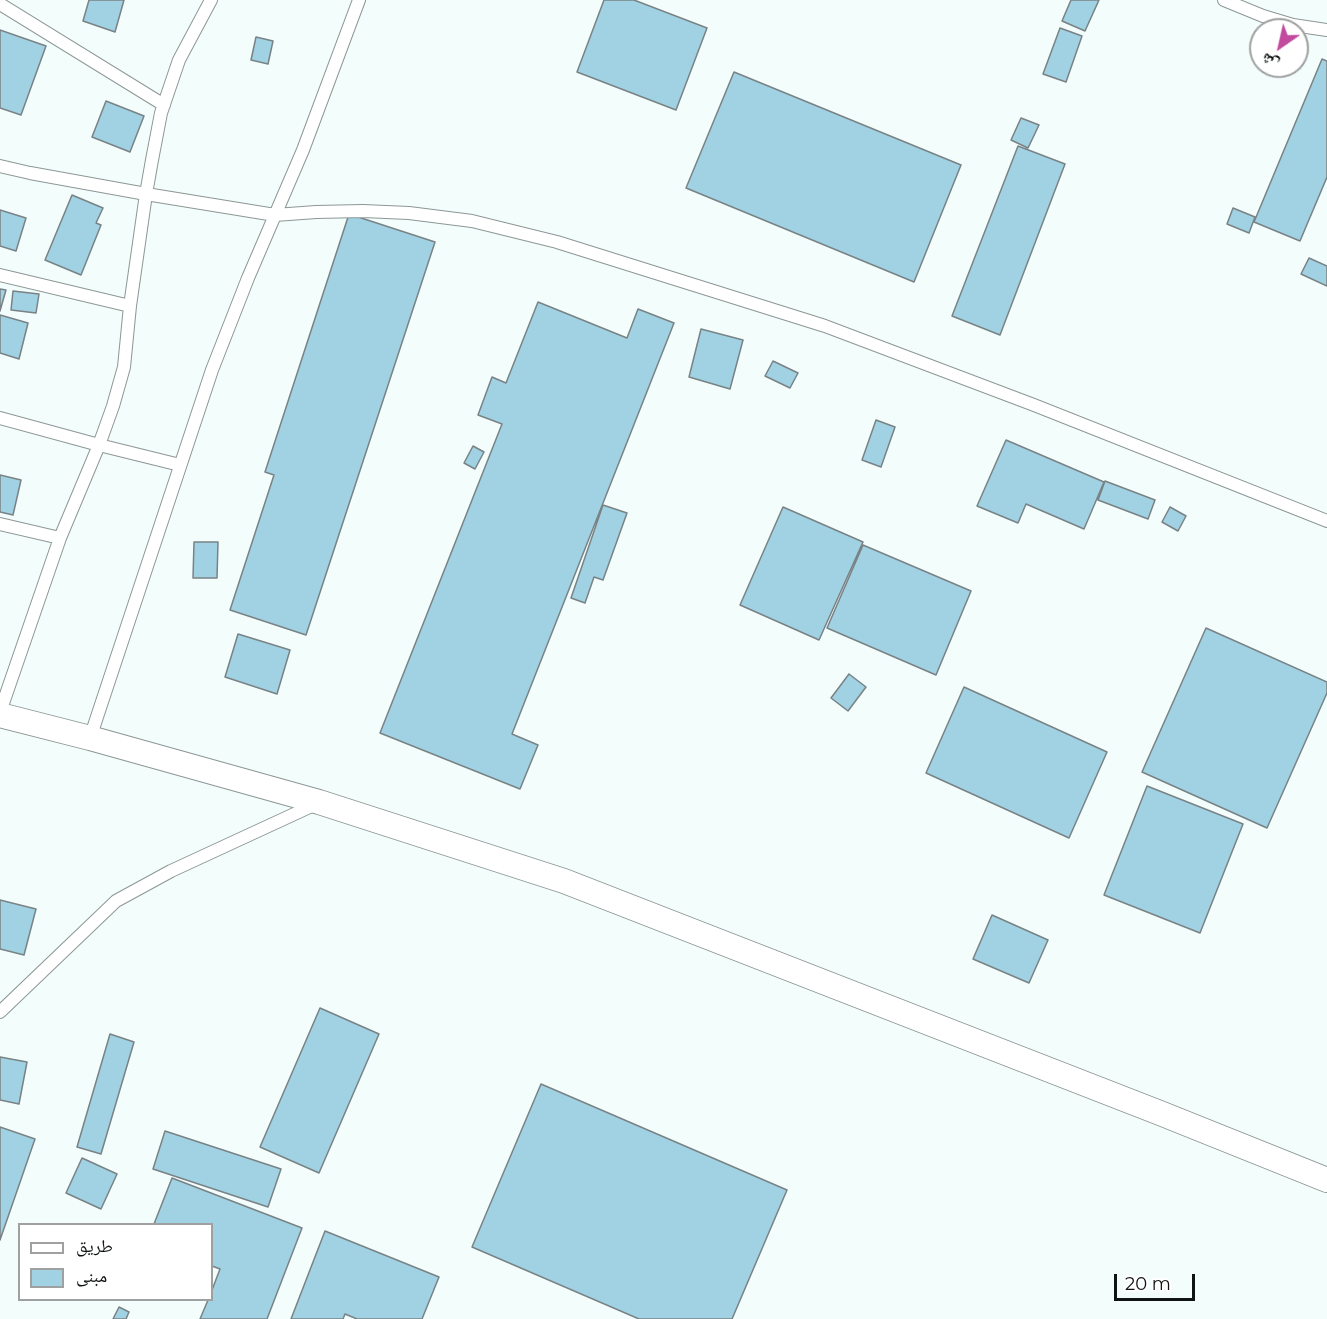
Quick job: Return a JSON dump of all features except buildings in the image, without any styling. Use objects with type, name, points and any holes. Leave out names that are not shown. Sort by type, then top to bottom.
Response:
[{"type":"street","points":[[0,713],[319,802],[564,881],[1149,1108],[1327,1180]]},
{"type":"lane","points":[[0,713],[60,538],[113,406],[124,367],[146,194],[164,105],[179,60],[211,0]]},
{"type":"lane","points":[[90,738],[212,370],[248,278],[303,150],[360,0]]},
{"type":"lane","points":[[1224,0],[1293,25],[1327,30]]},
{"type":"lane","points":[[0,4],[164,105]]},
{"type":"lane","points":[[0,166],[146,194],[275,215],[363,211],[409,213],[472,221],[557,242],[825,326],[1034,405],[1327,521]]},
{"type":"lane","points":[[0,275],[130,306]]},
{"type":"lane","points":[[0,418],[180,465]]},
{"type":"lane","points":[[0,524],[60,538]]},
{"type":"lane","points":[[0,1012],[116,901],[171,871],[319,802]]}]
